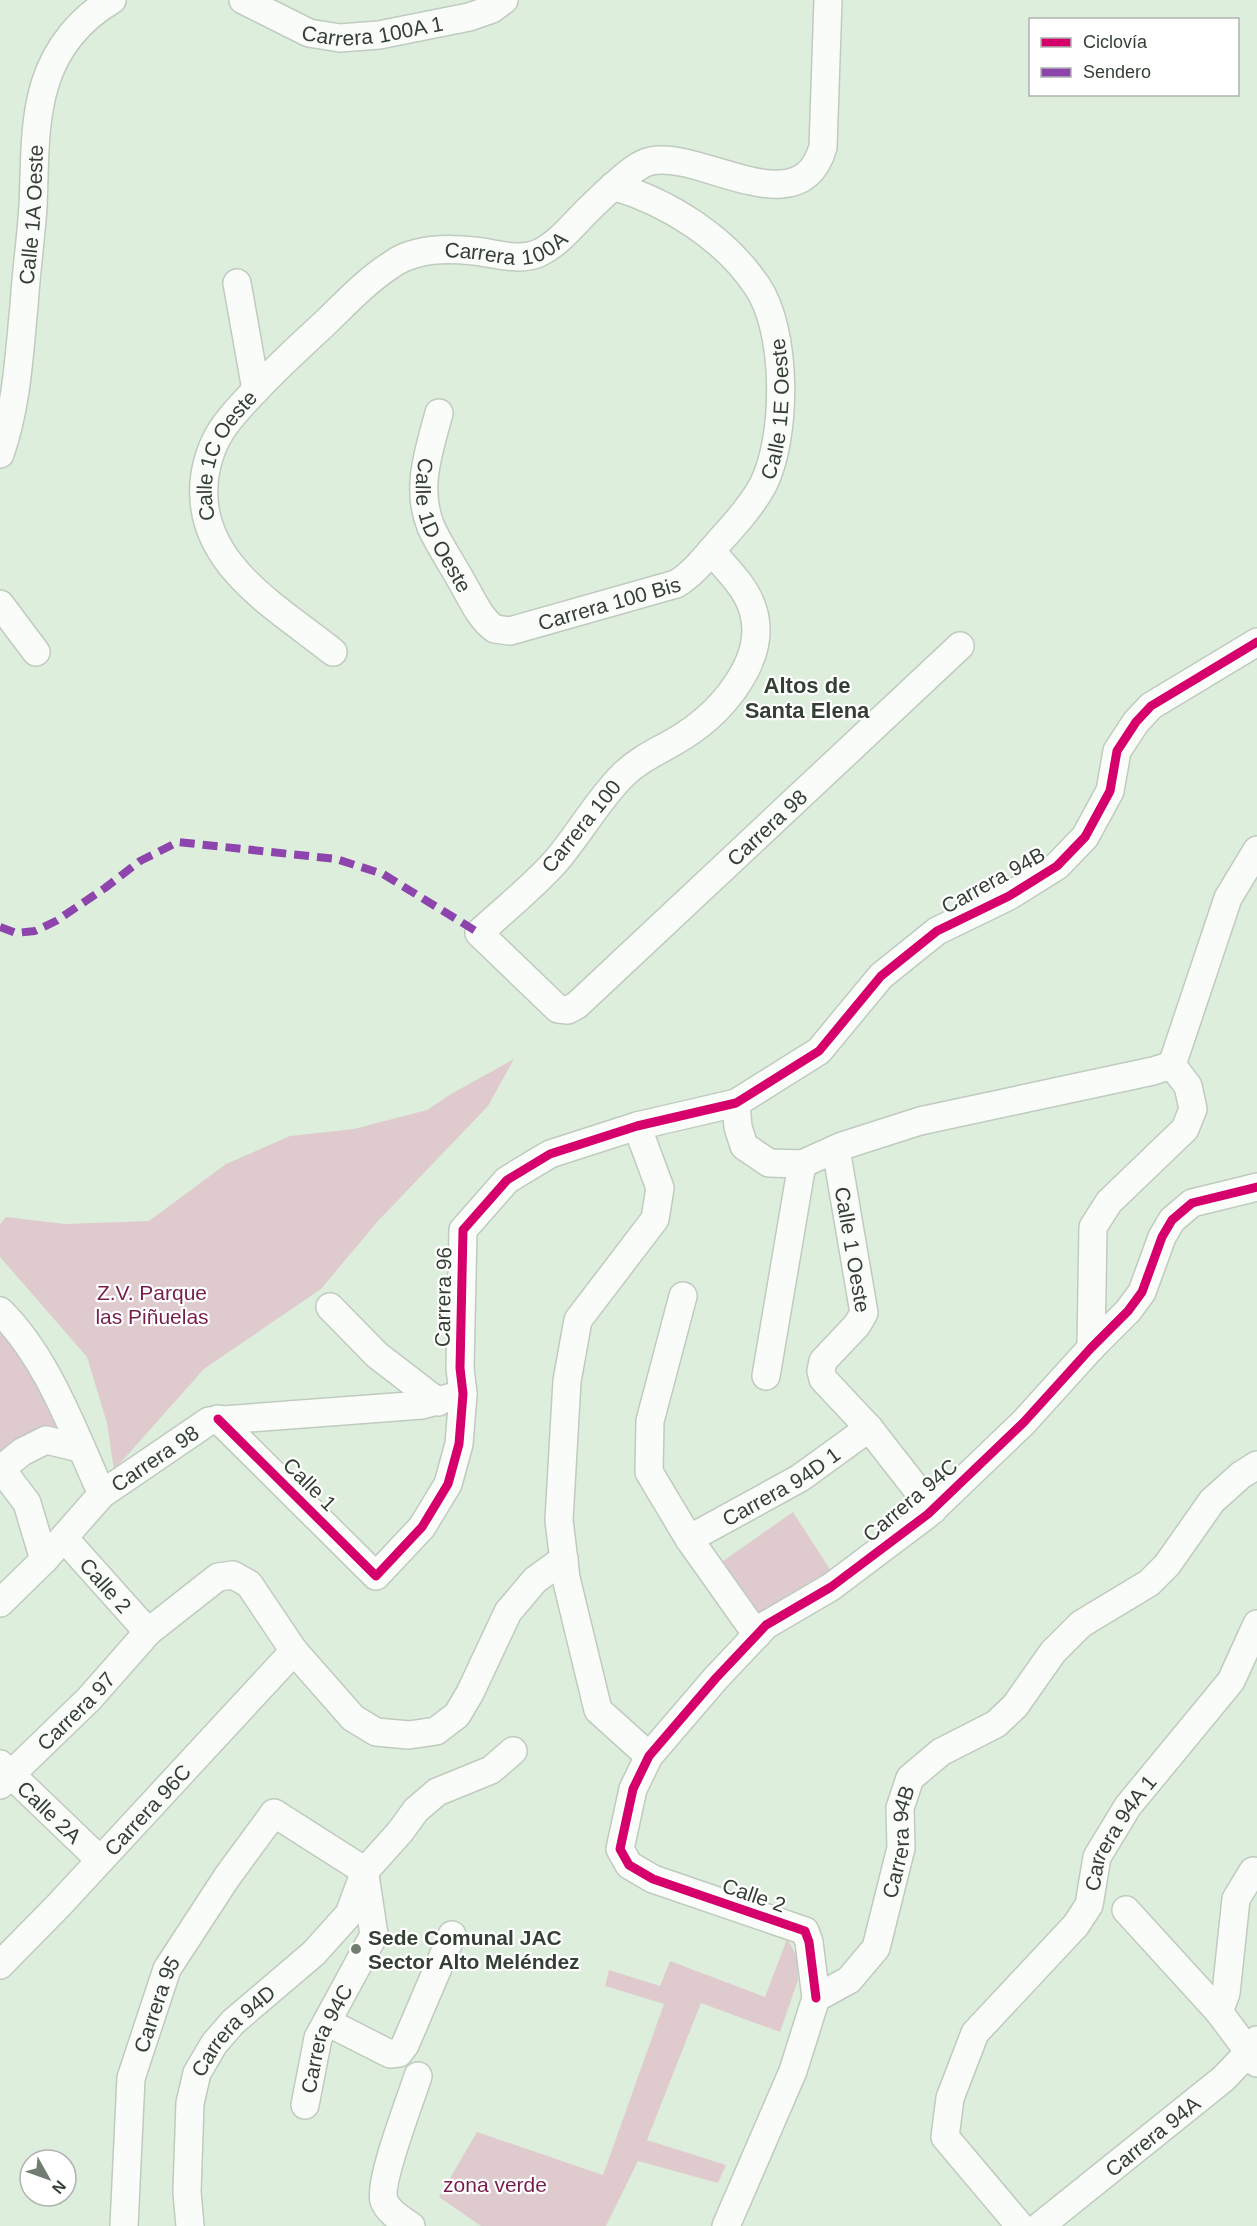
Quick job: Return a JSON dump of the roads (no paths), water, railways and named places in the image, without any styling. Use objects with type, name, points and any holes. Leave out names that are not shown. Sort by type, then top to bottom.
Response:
[{"type":"street","name":"Calle 1A Oeste","points":[[0,454],[17,389],[33,207],[36,135],[41,99],[53,65],[70,37],[87,16],[112,0]]},
{"type":"street","name":"Carrera 100A 1","points":[[243,0],[309,33],[340,38],[379,35],[475,15],[492,9],[504,0]]},
{"type":"street","name":"Carrera 100A","points":[[256,390],[355,294],[393,263],[406,256],[433,250],[470,250],[519,257],[538,254],[554,244],[613,186],[636,168],[657,160],[678,162],[770,184],[789,183],[807,173],[820,157],[823,147],[828,0]]},
{"type":"street","name":"Calle 1E Oeste","points":[[613,186],[662,205],[722,247],[758,287],[770,317],[781,372],[780,411],[774,453],[763,484],[755,498],[711,552]]},
{"type":"street","name":"Calle 1C Oeste","points":[[237,283],[256,390],[229,419],[212,450],[206,470],[204,497],[210,530],[225,559],[236,572],[333,652]]},
{"type":"street","name":"Calle 1D Oeste","points":[[439,413],[424,477],[423,495],[427,514],[434,533],[482,616],[495,629]]},
{"type":"street","name":"Carrera 100 Bis","points":[[495,629],[510,630],[676,584],[690,574],[711,552]]},
{"type":"street","name":"Carrera 100","points":[[573,1008],[563,1010],[553,1005],[479,933],[551,866],[601,799],[625,773],[643,759],[698,725],[719,705],[741,678],[753,650],[756,629],[753,610],[736,580],[711,552]]},
{"type":"street","points":[[0,604],[36,652]]},
{"type":"street","name":"Carrera 94B","points":[[736,1103],[819,1051],[881,976],[937,931],[1009,896],[1057,866],[1085,837],[1110,791],[1117,751],[1136,722],[1150,706],[1257,642]]},
{"type":"street","name":"Carrera 98","points":[[573,1008],[960,646]]},
{"type":"street","points":[[1172,1065],[1228,898],[1257,850]]},
{"type":"street","points":[[736,1103],[738,1127],[744,1146],[769,1163],[802,1164],[836,1149],[921,1121],[1172,1065]]},
{"type":"street","points":[[1091,1348],[1093,1227],[1109,1202],[1185,1129],[1192,1109],[1188,1086],[1172,1065]]},
{"type":"street","name":"Carrera 96","points":[[376,1576],[422,1527],[448,1484],[459,1444],[450,1398],[460,1368],[463,1230],[507,1180],[550,1154],[637,1126],[736,1103]]},
{"type":"street","points":[[637,1126],[660,1188],[655,1219],[578,1320],[567,1381],[559,1520],[566,1578],[598,1710],[649,1756]]},
{"type":"street","name":"Calle 1 Oeste","points":[[836,1149],[864,1312],[857,1325],[823,1361],[821,1371],[823,1379],[869,1428],[933,1510]]},
{"type":"street","points":[[766,1376],[802,1164]]},
{"type":"street","name":"Carrera 94C","points":[[629,1866],[620,1849],[633,1789],[649,1756],[716,1678],[766,1625],[831,1587],[933,1510],[1024,1422],[1128,1311],[1142,1292],[1162,1237],[1172,1220],[1192,1203],[1257,1187]]},
{"type":"street","points":[[683,1296],[650,1421],[649,1472],[689,1539],[757,1635]]},
{"type":"street","points":[[330,1307],[377,1355],[450,1398]]},
{"type":"street","points":[[0,1311],[18,1329],[64,1410],[102,1494]]},
{"type":"street","name":"Carrera 98","points":[[0,1603],[44,1560],[102,1494],[209,1421],[422,1405],[450,1398]]},
{"type":"street","points":[[44,1560],[27,1503],[1,1470],[22,1452],[46,1440],[64,1410]]},
{"type":"street","name":"Calle 1","points":[[218,1419],[376,1576]]},
{"type":"street","name":"Carrera 94D 1","points":[[689,1539],[800,1478],[869,1428]]},
{"type":"street","points":[[46,1440],[81,1448]]},
{"type":"street","name":"Carrera 94B","points":[[816,1998],[849,1980],[876,1948],[901,1848],[900,1808],[910,1778],[941,1752],[996,1724],[1015,1706],[1053,1652],[1081,1624],[1149,1583],[1167,1565],[1212,1501],[1241,1475],[1257,1465]]},
{"type":"street","name":"Calle 2","points":[[64,1538],[148,1632]]},
{"type":"street","name":"Carrera 97","points":[[4,1775],[89,1699],[148,1632],[218,1577],[233,1575],[249,1584],[294,1651],[353,1718],[376,1732],[409,1735],[436,1731],[457,1715],[470,1693],[508,1612],[535,1580],[564,1559]]},
{"type":"street","name":"Carrera 94A 1","points":[[1020,2226],[945,2137],[950,2098],[975,2034],[1076,1924],[1089,1905],[1097,1857],[1128,1806],[1231,1681],[1257,1624]]},
{"type":"street","name":"Carrera 96C","points":[[0,1965],[294,1651]]},
{"type":"street","points":[[364,1871],[400,1832],[402,1826],[416,1810],[437,1792],[491,1770],[513,1751]]},
{"type":"street","name":"Calle 2A","points":[[4,1775],[100,1860]]},
{"type":"street","name":"Carrera 95","points":[[124,2226],[127,2203],[131,2078],[168,1969],[227,1877],[274,1813],[364,1871]]},
{"type":"street","name":"Calle 2","points":[[629,1866],[653,1879],[805,1931],[809,1942],[816,1998]]},
{"type":"street","points":[[1219,2012],[1226,1993],[1236,1899],[1253,1870]]},
{"type":"street","name":"Carrera 94C","points":[[305,2105],[318,2038],[374,1935],[364,1871]]},
{"type":"street","name":"Carrera 94D","points":[[190,2226],[187,2192],[190,2103],[197,2073],[214,2044],[233,2022],[314,1953],[349,1914],[364,1871]]},
{"type":"street","points":[[1126,1910],[1254,2052]]},
{"type":"street","points":[[327,2022],[390,2054],[399,2053],[452,1935]]},
{"type":"street","points":[[726,2226],[794,2071],[816,1998]]},
{"type":"street","name":"Carrera 94A","points":[[1040,2226],[1254,2052]]},
{"type":"street","points":[[411,2226],[389,2211],[383,2199],[385,2180],[418,2076]]},
{"type":"place","name":"Sede Comunal JAC Sector Alto Meléndez","points":[[356,1949]]},
{"type":"district","name":"Altos de Santa Elena","points":[[807,698]]},
{"type":"park label","name":"Z.V. Parque las Piñuelas","points":[[152,1304]]},
{"type":"park label","name":"zona verde","points":[[495,2184]]}]
